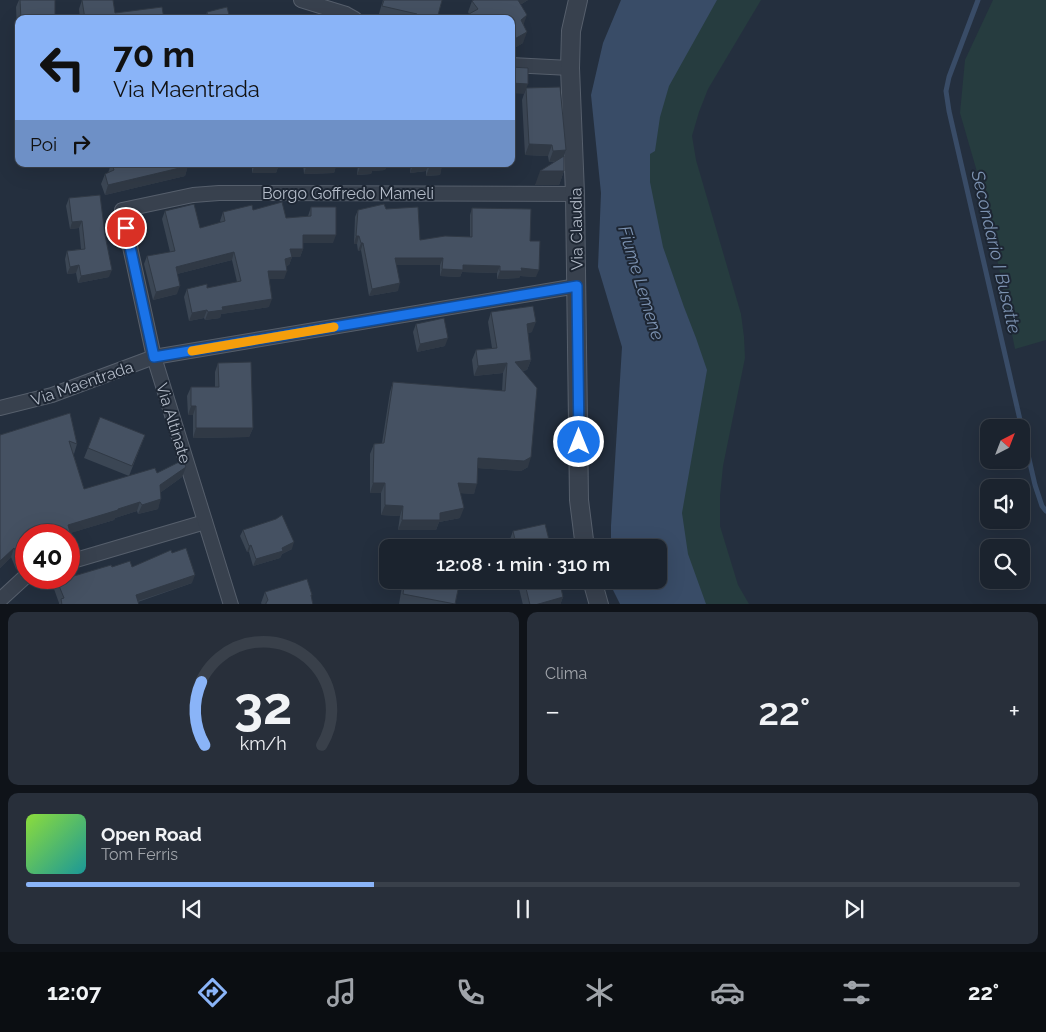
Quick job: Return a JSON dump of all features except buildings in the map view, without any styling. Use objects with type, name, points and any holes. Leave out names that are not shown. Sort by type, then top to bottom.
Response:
[{"type":"street","points":[[301,0],[349,11]]},
{"type":"street","name":"Via Claudia","points":[[578,0],[571,31],[570,68],[577,286],[579,500],[584,539]]},
{"type":"street","points":[[515,64],[570,68]]},
{"type":"street","name":"Borgo Goffredo Mameli","points":[[122,210],[193,195],[219,193],[575,194]]},
{"type":"street","name":"Via Altinate","points":[[122,210],[154,357],[231,604]]},
{"type":"street","name":"Via Maentrada","points":[[0,408],[52,395],[154,357],[577,286]]},
{"type":"street","points":[[80,559],[205,522]]},
{"type":"street","points":[[0,600],[15,586]]},
{"type":"street","points":[[595,589],[599,604]]},
{"type":"green space","points":[[645,0],[761,0],[708,89],[692,136],[696,160],[741,314],[744,337],[745,358],[723,466],[720,526],[738,585],[749,604],[646,604],[654,589],[667,589],[667,539],[658,539],[649,335]]},
{"type":"green space","points":[[993,0],[1046,0],[1046,340],[1015,349],[986,203],[960,113],[965,60]]},
{"type":"water","name":"Fiume Lemene","points":[[621,0],[717,0],[669,86],[660,117],[655,151],[650,154],[650,182],[663,247],[707,370],[682,513],[688,554],[706,604],[620,604],[612,589],[667,589],[667,539],[611,539],[622,347],[598,267],[601,193],[591,95],[603,43]]},
{"type":"waterway","name":"Secondario I Busatte","points":[[978,0],[949,77],[946,91],[1035,485],[1042,506],[1046,511]]},
{"type":"slow traffic","points":[[192,351],[334,327]]},
{"type":"route","points":[[126,228],[154,357],[577,286],[579,442]]}]
